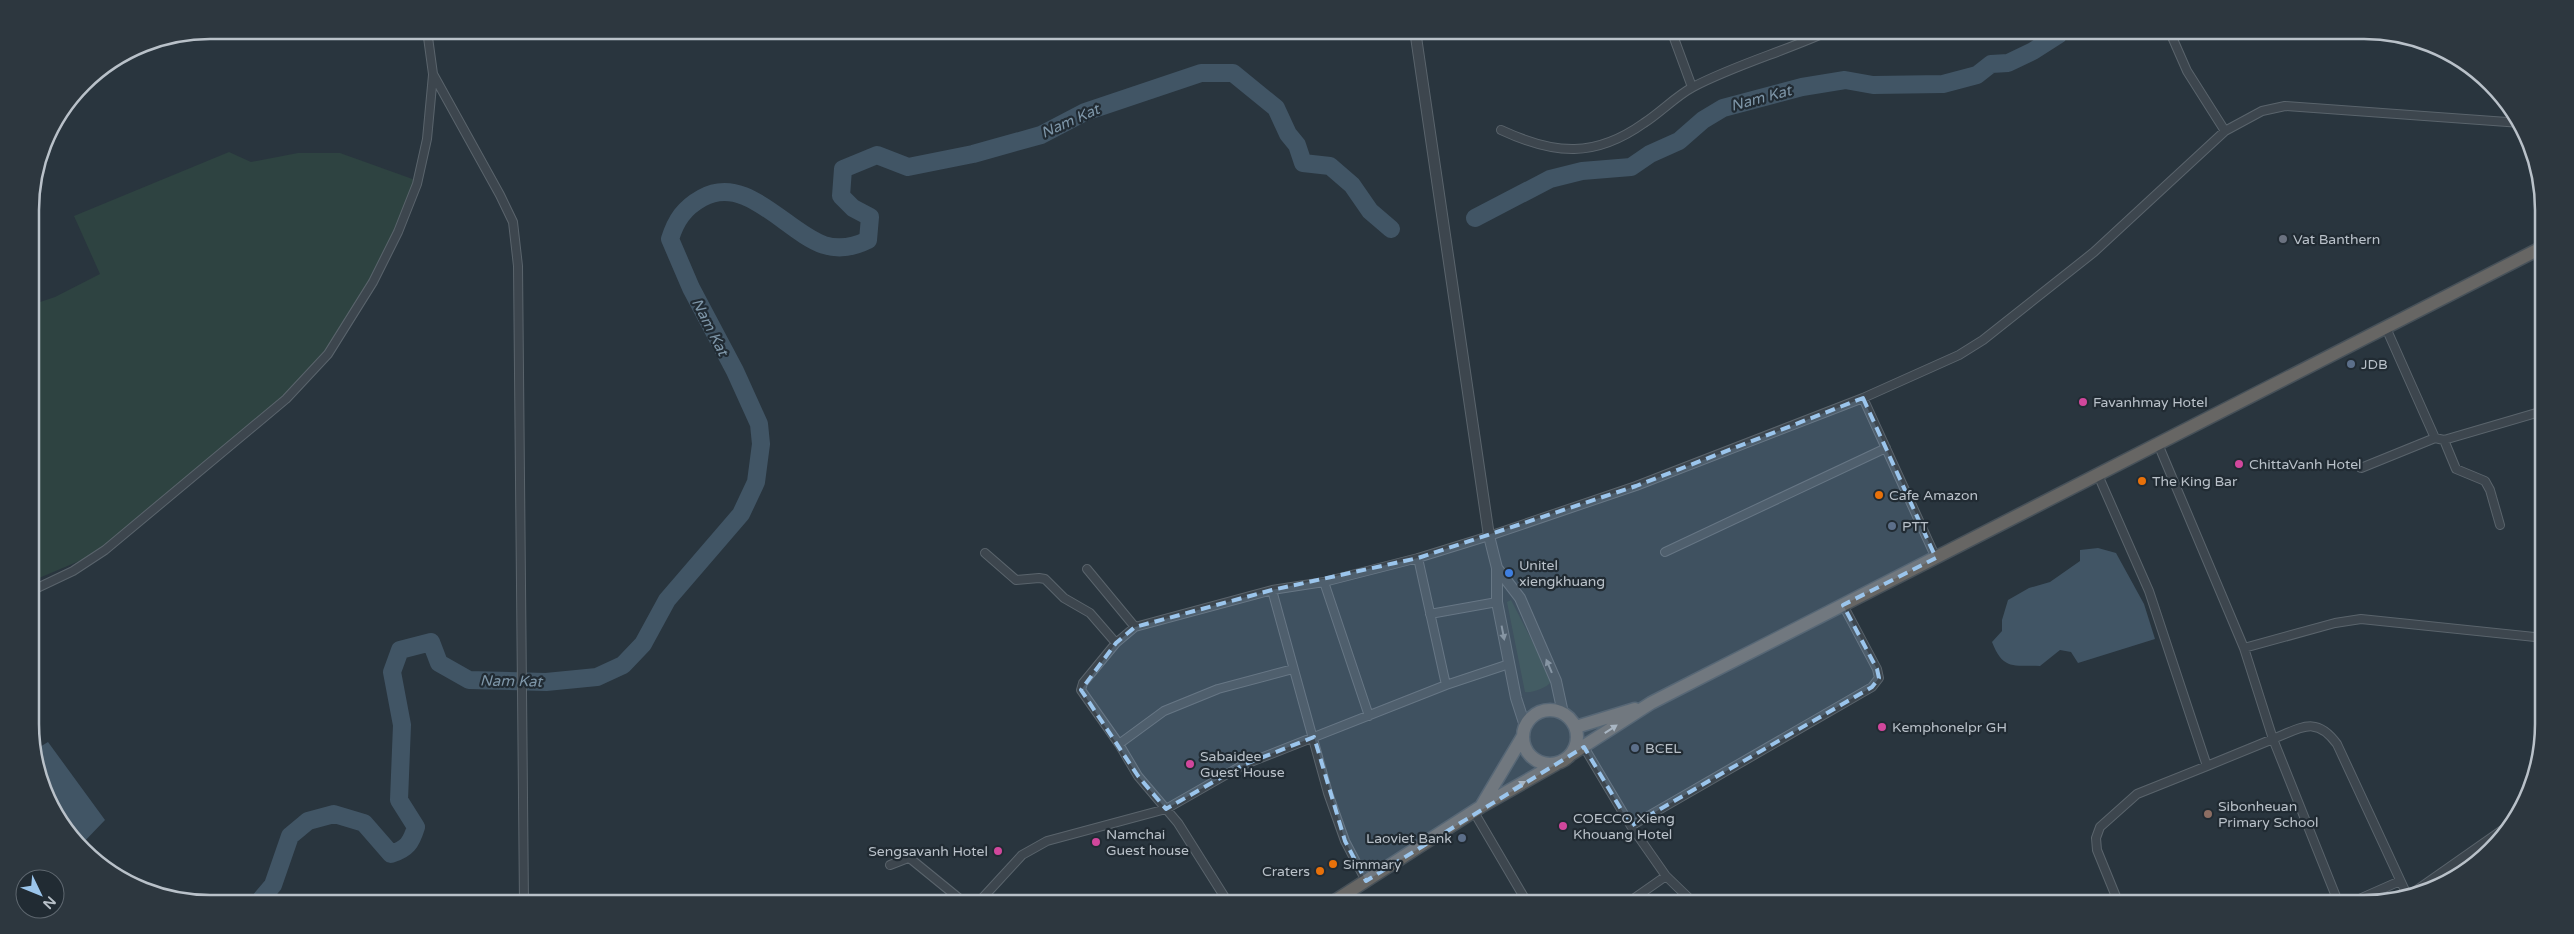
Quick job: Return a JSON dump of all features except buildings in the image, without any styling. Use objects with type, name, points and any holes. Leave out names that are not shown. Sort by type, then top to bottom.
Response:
[{"type":"highway","points":[[1344,895],[1478,809],[1556,764],[1651,704],[2535,251]]},
{"type":"highway","points":[[1576,727],[1651,704]]},
{"type":"highway","points":[[1478,809],[1532,716],[1544,710],[1563,713],[1576,727],[1577,739],[1570,755]]},
{"type":"highway","points":[[1524,731],[1524,750],[1534,760],[1545,764],[1556,764]]},
{"type":"street","points":[[39,587],[73,571],[105,550],[286,399],[328,354],[372,282],[398,232],[417,184],[426,139],[433,74],[428,39]]},
{"type":"street","points":[[1417,39],[1489,536],[1498,568],[1497,602],[1524,731]]},
{"type":"street","points":[[1674,39],[1692,87]]},
{"type":"street","points":[[1502,130],[1524,141],[1552,148],[1576,150],[1599,148],[1643,124],[1692,87],[1809,39]]},
{"type":"street","points":[[2173,39],[2187,71],[2225,131]]},
{"type":"street","points":[[433,74],[513,222],[518,266],[524,895]]},
{"type":"street","points":[[1223,895],[1178,823],[1138,776],[1119,744],[1081,690],[1083,683],[1116,643],[1135,627],[1272,590],[1324,582],[1418,558],[1489,536],[1636,486],[1863,398],[1959,355],[1983,340],[2094,252],[2225,131],[2262,111],[2285,106],[2511,122]]},
{"type":"street","points":[[2386,328],[2435,438]]},
{"type":"street","points":[[1863,398],[1936,558]]},
{"type":"street","points":[[2360,468],[2435,438],[2444,440],[2535,413]]},
{"type":"street","points":[[2444,440],[2456,468],[2484,481],[2490,490],[2500,525]]},
{"type":"street","points":[[2158,444],[2244,648],[2272,739],[2335,895]]},
{"type":"street","points":[[1665,552],[1886,448]]},
{"type":"street","points":[[2098,475],[2149,591],[2207,766]]},
{"type":"street","points":[[985,553],[1016,580],[1045,579],[1064,598],[1090,613],[1116,643]]},
{"type":"street","points":[[1418,558],[1446,685]]},
{"type":"street","points":[[1498,568],[1520,598],[1556,681],[1563,713]]},
{"type":"street","points":[[1087,569],[1135,627]]},
{"type":"street","points":[[1324,582],[1369,716]]},
{"type":"street","points":[[1272,590],[1328,792],[1345,841],[1366,881]]},
{"type":"street","points":[[1430,614],[1497,602]]},
{"type":"street","points":[[1631,826],[1872,687],[1879,678],[1877,669],[1844,605]]},
{"type":"street","points":[[2244,648],[2335,623],[2361,620],[2535,637]]},
{"type":"street","points":[[985,895],[1022,855],[1047,841],[1166,809],[1243,765],[1446,685],[1509,664]]},
{"type":"street","points":[[1119,744],[1164,710],[1218,689],[1293,669]]},
{"type":"street","points":[[2115,895],[2097,850],[2096,838],[2100,827],[2137,794],[2272,739],[2315,725],[2327,730],[2337,744],[2404,890]]},
{"type":"street","points":[[1584,747],[1631,826],[1666,876],[1686,895]]},
{"type":"street","points":[[1478,809],[1523,895]]},
{"type":"street","points":[[2429,882],[2491,838]]},
{"type":"street","points":[[890,865],[908,858],[955,895]]},
{"type":"street","points":[[1639,895],[1666,876]]},
{"type":"street","points":[[2368,895],[2400,881]]},
{"type":"highlighted area","points":[[1863,398],[1936,558],[1843,605],[1877,669],[1879,678],[1872,687],[1631,826],[1584,747],[1366,881],[1345,841],[1314,737],[1243,765],[1166,809],[1138,776],[1081,690],[1116,643],[1135,627],[1272,590],[1418,558],[1636,486]]},
{"type":"green space","points":[[229,152],[251,162],[298,153],[340,153],[418,181],[372,282],[310,376],[105,550],[39,578],[39,302],[55,297],[100,274],[74,216]]},
{"type":"green space","points":[[1511,600],[1550,676],[1551,682],[1535,691],[1525,692],[1507,602]]},
{"type":"water","points":[[2098,548],[2116,553],[2144,604],[2155,639],[2078,663],[2071,652],[2060,650],[2040,666],[2015,665],[2005,662],[1996,651],[1992,642],[2002,631],[2002,620],[2008,600],[2029,588],[2050,582],[2080,561],[2080,550]]},
{"type":"water","points":[[48,742],[105,820],[85,841],[56,800],[48,779],[41,746]]},
{"type":"waterway","name":"Nam Kat","points":[[1475,218],[1550,179],[1582,171],[1631,167],[1650,154],[1679,141],[1703,120],[1723,108],[1802,87],[1845,80],[1873,85],[1943,84],[1977,75],[1991,64],[2008,63],[2033,51],[2052,39]]},
{"type":"waterway","name":"Nam Kat","points":[[265,895],[273,885],[290,836],[308,821],[334,814],[364,823],[391,854],[401,850],[410,841],[416,827],[399,800],[402,725],[392,672],[400,650],[431,642],[439,663],[469,680],[546,682],[597,677],[623,665],[643,644],[667,600],[741,514],[756,482],[761,444],[759,424],[735,371],[691,288],[670,239],[682,215],[690,206],[702,198],[718,192],[734,193],[750,198],[795,229],[824,245],[836,247],[852,246],[868,240],[870,217],[853,208],[841,196],[843,169],[877,155],[908,167],[973,154],[1041,135],[1085,112],[1201,73],[1233,73],[1276,108],[1288,134],[1297,145],[1303,163],[1330,166],[1352,185],[1370,211],[1391,229]]},
{"type":"place","name":"Vat Banthern","points":[[2283,239]]},
{"type":"place","name":"JDB","points":[[2351,364]]},
{"type":"place","name":"Favanhmay Hotel","points":[[2083,402]]},
{"type":"place","name":"ChittaVanh Hotel","points":[[2239,464]]},
{"type":"place","name":"The King Bar","points":[[2142,481]]},
{"type":"place","name":"Cafe Amazon","points":[[1879,495]]},
{"type":"place","name":"PTT","points":[[1892,526]]},
{"type":"place","name":"Unitel xiengkhuang","points":[[1509,573]]},
{"type":"place","name":"Kemphonelpr GH","points":[[1882,727]]},
{"type":"place","name":"BCEL","points":[[1635,748]]},
{"type":"place","name":"Sabaidee Guest House","points":[[1190,764]]},
{"type":"place","name":"Sibonheuan Primary School","points":[[2208,814]]},
{"type":"place","name":"COECCO Xieng Khouang Hotel","points":[[1563,826]]},
{"type":"place","name":"Laoviet Bank","points":[[1462,838]]},
{"type":"place","name":"Namchai Guest house","points":[[1096,842]]},
{"type":"place","name":"Sengsavanh Hotel","points":[[998,851]]},
{"type":"place","name":"Simmary","points":[[1333,864]]},
{"type":"place","name":"Craters","points":[[1320,871]]}]
